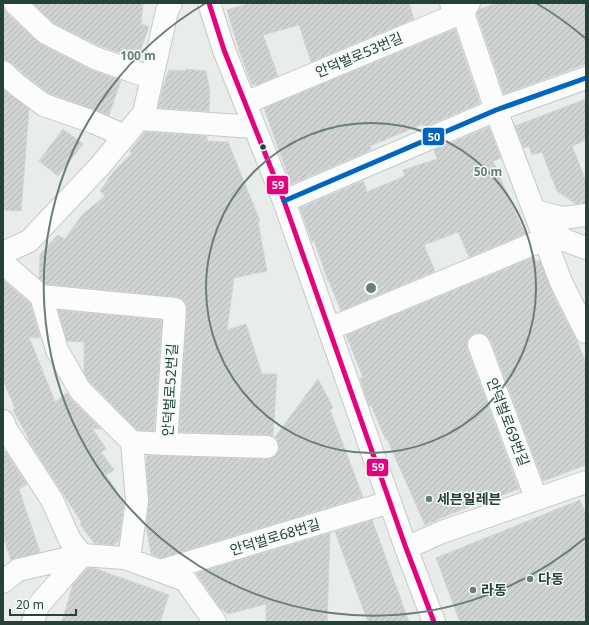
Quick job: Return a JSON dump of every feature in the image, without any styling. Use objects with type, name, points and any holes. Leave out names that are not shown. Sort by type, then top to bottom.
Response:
[{"type":"street","points":[[15,3],[46,33],[95,58],[152,78]]},
{"type":"street","points":[[3,253],[29,241],[99,167],[144,114],[167,11],[171,3]]},
{"type":"street","points":[[208,3],[224,50],[284,201],[406,548],[434,622]]},
{"type":"street","points":[[461,6],[496,110],[561,282],[586,332]]},
{"type":"street","name":"안덕벌로53번길","points":[[245,103],[461,6]]},
{"type":"street","points":[[3,72],[44,105],[93,122],[125,136]]},
{"type":"street","points":[[284,201],[496,110],[586,78]]},
{"type":"street","points":[[3,89],[25,91]]},
{"type":"street","points":[[139,119],[254,127]]},
{"type":"street","points":[[534,211],[562,218],[586,215]]},
{"type":"street","points":[[534,211],[564,240],[586,248]]},
{"type":"street","points":[[329,329],[545,239]]},
{"type":"street","points":[[3,263],[41,296],[57,350],[80,390],[132,442],[137,501],[129,559]]},
{"type":"street","name":"안덕벌로52번길","points":[[41,296],[175,308],[166,444],[132,442]]},
{"type":"street","name":"안덕벌로69번길","points":[[479,346],[536,498]]},
{"type":"street","points":[[4,427],[52,500],[70,540],[82,555]]},
{"type":"street","points":[[166,444],[267,448]]},
{"type":"street","points":[[406,548],[442,532],[536,498],[586,482]]},
{"type":"street","name":"안덕벌로68번길","points":[[160,571],[390,502]]},
{"type":"street","points":[[33,622],[38,606],[82,555]]},
{"type":"street","points":[[3,582],[18,570],[82,555],[125,558],[185,580],[215,622]]},
{"type":"building","points":[[33,3],[143,3],[141,24],[149,27],[137,59],[100,46],[53,23]]},
{"type":"building","points":[[250,3],[409,3],[414,19],[311,62],[299,25],[263,35],[278,76],[257,85],[252,85],[240,53],[227,10]]},
{"type":"building","points":[[498,3],[586,3],[586,64],[504,94],[477,14],[480,9]]},
{"type":"building","points":[[3,6],[6,12],[40,44],[89,69],[121,80],[109,115],[50,94],[12,63],[3,60]]},
{"type":"building","points":[[455,29],[480,103],[424,127],[423,124],[370,146],[371,150],[291,184],[264,108]]},
{"type":"building","points":[[186,69],[206,71],[210,93],[209,111],[158,108],[169,70],[186,71]]},
{"type":"building","points":[[3,89],[29,109],[21,211],[3,210]]},
{"type":"building","points":[[586,99],[586,140],[572,146],[586,181],[586,203],[576,204],[557,191],[542,152],[532,155],[529,146],[524,148],[515,126]]},
{"type":"building","points":[[489,127],[501,158],[493,161],[525,234],[469,257],[458,232],[424,245],[435,271],[341,311],[328,281],[314,240],[312,242],[300,208],[363,181],[367,192],[405,176],[403,170],[437,159],[434,150]]},
{"type":"building","points":[[63,129],[83,144],[58,176],[39,161]]},
{"type":"building","points":[[145,132],[207,136],[207,141],[228,142],[260,221],[258,222],[267,271],[234,278],[227,330],[246,324],[262,374],[277,374],[273,436],[179,432],[187,310],[186,303],[182,299],[176,297],[46,284],[39,278],[40,254],[58,235],[65,239],[82,215],[105,196],[100,191],[114,171],[132,153],[130,151]]},
{"type":"building","points":[[534,257],[536,262],[540,260],[554,297],[577,341],[586,363],[586,465],[543,481],[491,341],[487,336],[481,333],[474,333],[467,343],[467,349],[519,489],[477,503],[425,525],[371,405],[369,406],[360,378],[363,377],[346,335]]},
{"type":"building","points":[[3,280],[30,303],[40,338],[29,337],[55,402],[67,393],[71,399],[101,429],[92,428],[106,449],[101,452],[114,470],[106,475],[124,502],[119,541],[114,545],[94,543],[80,524],[82,523],[28,440],[29,439],[13,410],[15,408],[3,380]]},
{"type":"building","points":[[58,310],[162,320],[154,431],[137,430],[90,382],[84,373],[84,342],[67,341]]},
{"type":"building","points":[[318,379],[333,408],[330,410],[363,497],[161,558],[151,554],[146,526],[149,500],[146,465],[147,455],[273,458],[277,454],[279,448],[278,441],[275,437]]},
{"type":"building","points":[[3,451],[5,451],[27,484],[19,489],[40,552],[11,560],[3,536]]},
{"type":"building","points":[[580,500],[586,514],[586,622],[460,622],[436,558]]},
{"type":"building","points":[[372,520],[409,622],[368,622],[335,532]]},
{"type":"building","points":[[330,533],[327,622],[266,622],[266,604],[228,614],[220,608],[196,573]]},
{"type":"building","points":[[87,568],[94,568],[169,595],[160,622],[62,622],[73,584]]},
{"type":"transit line","name":"59","points":[[209,3],[224,50],[284,201],[406,548],[434,622]]},
{"type":"transit line","name":"50","points":[[284,201],[496,110],[586,78]]},
{"type":"place","name":"세븐일레븐","points":[[429,499]]},
{"type":"place","name":"다동","points":[[530,579]]},
{"type":"place","name":"라동","points":[[473,590]]}]
